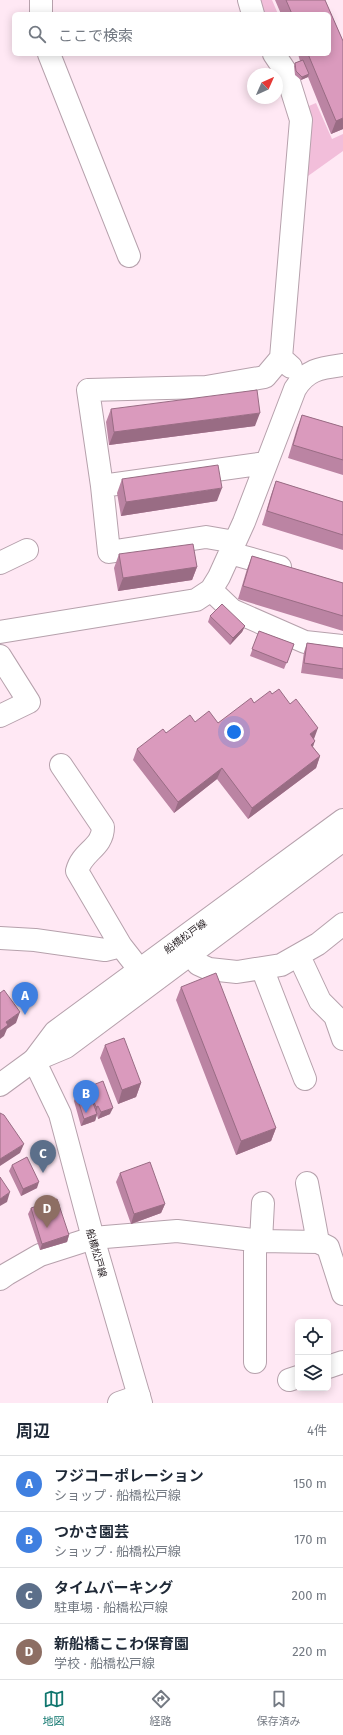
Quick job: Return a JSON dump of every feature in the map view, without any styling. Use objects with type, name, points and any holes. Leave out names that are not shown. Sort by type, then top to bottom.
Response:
[{"type":"street","points":[[41,0],[41,12]]},
{"type":"street","points":[[249,0],[252,12]]},
{"type":"street","points":[[50,56],[128,256]]},
{"type":"street","points":[[275,56],[286,72],[301,120],[281,358],[265,377],[206,387],[88,390],[102,486],[109,552],[206,537],[298,572]]},
{"type":"street","points":[[281,358],[301,378]]},
{"type":"street","points":[[0,632],[196,600],[210,590],[219,577],[232,548],[295,389],[301,378],[319,368],[343,365]]},
{"type":"street","points":[[284,417],[306,424]]},
{"type":"street","points":[[102,486],[263,472],[282,488]]},
{"type":"street","points":[[0,564],[27,550]]},
{"type":"street","points":[[210,590],[232,610],[305,642],[343,646]]},
{"type":"street","points":[[0,656],[29,702],[0,716]]},
{"type":"street","points":[[61,766],[103,827],[103,833],[99,842],[79,862],[77,871],[121,946],[139,969]]},
{"type":"street","name":"船橋松戸線","points":[[34,1060],[55,1032],[343,820]]},
{"type":"street","name":"船橋松戸線","points":[[34,1060],[66,1047],[343,840]]},
{"type":"street","points":[[190,954],[198,964],[209,969],[237,972],[262,968],[281,964],[299,956],[318,944],[343,924]]},
{"type":"street","points":[[0,938],[35,940],[105,950],[121,946]]},
{"type":"street","points":[[299,956],[320,1001],[335,1016],[343,1039]]},
{"type":"street","points":[[262,968],[305,1079]]},
{"type":"street","points":[[0,1085],[34,1060]]},
{"type":"street","name":"船橋松戸線","points":[[34,1060],[60,1114],[93,1238],[140,1400]]},
{"type":"street","points":[[307,1182],[318,1242]]},
{"type":"street","points":[[255,1362],[258,1241],[263,1203]]},
{"type":"street","points":[[0,1279],[6,1274],[40,1255],[93,1238],[177,1231],[258,1241],[318,1242],[328,1247],[343,1294]]},
{"type":"street","points":[[331,1366],[343,1362]]},
{"type":"street","points":[[119,1403],[140,1400]]},
{"type":"shaded area","points":[[256,0],[272,0],[277,12],[259,12]]},
{"type":"shaded area","points":[[316,103],[332,139],[343,134],[343,151],[308,176],[305,175],[304,108]]},
{"type":"building","points":[[286,0],[325,0],[330,12],[291,12]]},
{"type":"building","points":[[331,14],[343,41],[343,118],[336,121],[309,56],[331,56]]},
{"type":"building","points":[[303,60],[309,74],[302,77],[296,71],[295,63]]},
{"type":"building","points":[[257,390],[260,413],[114,432],[111,409]]},
{"type":"building","points":[[302,415],[343,427],[343,460],[293,445]]},
{"type":"building","points":[[218,465],[222,488],[126,502],[122,479]]},
{"type":"building","points":[[276,481],[343,502],[343,535],[267,511]]},
{"type":"building","points":[[193,544],[197,567],[123,578],[119,554]]},
{"type":"building","points":[[252,556],[343,583],[343,616],[243,586]]},
{"type":"building","points":[[222,604],[245,626],[233,638],[210,616]]},
{"type":"building","points":[[259,631],[294,644],[287,663],[252,649]]},
{"type":"building","points":[[307,643],[343,648],[343,669],[304,663]]},
{"type":"building","points":[[279,689],[290,704],[296,699],[318,728],[310,734],[315,741],[311,745],[320,756],[252,808],[222,768],[178,802],[137,749],[163,729],[166,733],[190,715],[195,722],[209,711],[218,723],[251,698],[254,703],[270,691],[272,694]]},
{"type":"building","points":[[216,973],[276,1128],[241,1141],[181,987]]},
{"type":"building","points":[[4,990],[20,1012],[6,1022],[8,1025],[0,1031],[0,993]]},
{"type":"building","points":[[124,1038],[141,1083],[122,1090],[105,1045]]},
{"type":"building","points":[[103,1081],[113,1108],[101,1112],[98,1106],[96,1107],[88,1087]]},
{"type":"building","points":[[88,1089],[97,1114],[84,1119],[76,1094]]},
{"type":"building","points":[[0,1113],[4,1115],[24,1144],[0,1159]]},
{"type":"building","points":[[27,1157],[39,1182],[23,1189],[12,1165]]},
{"type":"building","points":[[150,1162],[165,1204],[134,1214],[120,1173]]},
{"type":"building","points":[[0,1177],[10,1192],[0,1199]]},
{"type":"building","points":[[57,1199],[69,1235],[42,1244],[31,1208]]},
{"type":"place","name":"フジコーポレーション","points":[[25,1015]]},
{"type":"place","name":"つかさ園芸","points":[[86,1113]]},
{"type":"place","name":"タイムバーキング","points":[[43,1173]]},
{"type":"place","name":"新船橋ここわ保育園","points":[[47,1228]]}]
